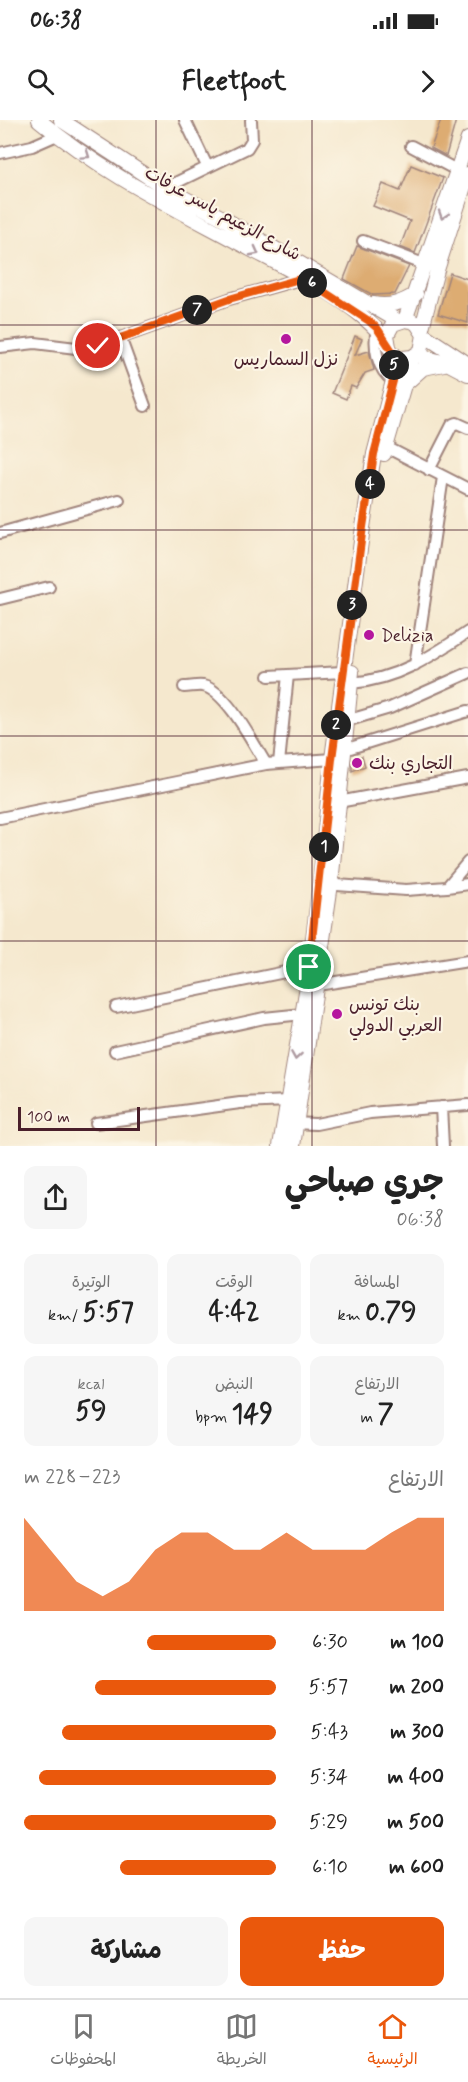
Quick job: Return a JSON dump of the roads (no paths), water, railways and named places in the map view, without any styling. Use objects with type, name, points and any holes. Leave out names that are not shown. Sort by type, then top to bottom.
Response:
[{"type":"main road","name":"شارع الزعيم ياسر عرفات","points":[[39,120],[122,179],[303,278],[377,328],[387,351]]},
{"type":"main road","name":"شارع الزعيم ياسر عرفات","points":[[61,120],[165,188],[221,217],[362,301],[402,320]]},
{"type":"main road","points":[[280,1146],[291,1123],[326,884],[334,803],[344,750],[347,677],[374,454],[398,384],[414,356],[423,346],[423,332],[437,270],[465,174],[468,140]]},
{"type":"main road","points":[[334,803],[332,759],[378,474],[386,447],[398,384],[387,351],[389,329],[402,320],[416,294],[465,174]]},
{"type":"main road","points":[[362,301],[390,306],[404,302],[416,294]]},
{"type":"main road","points":[[402,320],[417,324],[423,332],[468,364]]},
{"type":"main road","points":[[387,351],[449,364],[468,374]]},
{"type":"main road","points":[[398,384],[423,369],[449,364]]},
{"type":"main road","points":[[293,1146],[289,1101],[303,1014],[312,985],[309,967],[326,884]]},
{"type":"street","points":[[185,120],[207,166]]},
{"type":"street","points":[[165,188],[247,148],[252,140],[251,120]]},
{"type":"street","points":[[0,153],[40,144],[57,135]]},
{"type":"street","points":[[411,146],[465,174]]},
{"type":"street","points":[[363,240],[426,266]]},
{"type":"street","points":[[0,347],[35,343],[87,349],[122,340],[201,309],[303,278]]},
{"type":"street","points":[[122,340],[145,406]]},
{"type":"street","points":[[429,470],[452,425],[457,423],[468,428]]},
{"type":"street","points":[[386,447],[468,489]]},
{"type":"street","points":[[415,665],[443,477]]},
{"type":"street","points":[[0,533],[119,500]]},
{"type":"street","points":[[0,599],[49,587]]},
{"type":"street","points":[[269,676],[378,679],[415,665],[468,632]]},
{"type":"street","points":[[346,721],[390,708],[468,673]]},
{"type":"street","points":[[279,763],[288,675]]},
{"type":"street","points":[[184,687],[203,686],[218,695],[231,710],[266,764]]},
{"type":"street","points":[[344,750],[468,711]]},
{"type":"street","points":[[0,818],[266,764],[332,759]]},
{"type":"street","points":[[334,803],[468,778]]},
{"type":"street","points":[[447,887],[468,862]]},
{"type":"street","points":[[326,884],[406,890],[468,884]]},
{"type":"street","points":[[312,985],[468,961]]},
{"type":"street","points":[[116,1007],[309,967]]},
{"type":"street","points":[[115,1051],[264,1018],[303,1014]]},
{"type":"street","points":[[96,1123],[240,1103],[289,1101]]},
{"type":"street","points":[[291,1123],[324,1123],[370,1113],[468,1105]]},
{"type":"street","points":[[441,1107],[443,1146]]},
{"type":"place","name":"نزل السماريس","points":[[286,339]]},
{"type":"place","name":"Delizia","points":[[369,635]]},
{"type":"place","name":"التجاري بنك","points":[[357,763]]},
{"type":"place","name":"بنك تونس العربي الدولي","points":[[337,1014]]}]
